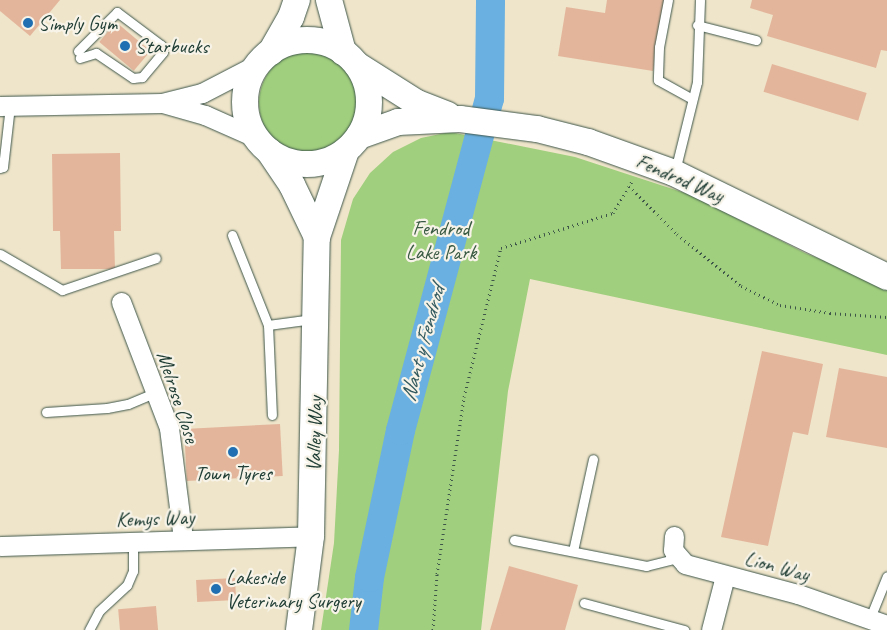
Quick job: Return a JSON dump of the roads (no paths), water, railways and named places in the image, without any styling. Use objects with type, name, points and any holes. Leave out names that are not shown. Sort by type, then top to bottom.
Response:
[{"type":"street","points":[[263,145],[248,121],[245,101],[248,82],[291,17],[297,0]]},
{"type":"street","points":[[162,103],[204,115],[301,164],[325,162],[352,143],[369,108],[369,93],[350,58],[329,0]]},
{"type":"street","points":[[5,106],[162,103],[202,93],[300,40],[322,42],[350,58]]},
{"type":"street","name":"Fendrod Way","points":[[350,58],[417,103],[460,119]]},
{"type":"street","name":"Fendrod Way","points":[[352,143],[398,122],[460,119],[537,129],[588,142],[674,173],[887,277]]},
{"type":"street","name":"Valley Way","points":[[298,630],[311,536],[317,237],[352,143]]},
{"type":"street","name":"Valley Way","points":[[263,145],[292,186],[317,237]]},
{"type":"street","name":"Melrose Close","points":[[120,302],[169,428],[183,539]]},
{"type":"street","name":"Kemys Way","points":[[0,546],[311,536]]},
{"type":"street","points":[[674,536],[673,550],[677,558]]},
{"type":"street","name":"Lion Way","points":[[677,558],[685,564],[798,594],[879,621]]},
{"type":"street","points":[[711,630],[726,576]]},
{"type":"lane","points":[[668,0],[659,47],[658,80],[692,98]]},
{"type":"lane","points":[[674,173],[697,82],[697,25],[700,0]]},
{"type":"lane","points":[[117,12],[161,45],[163,52],[142,77],[133,78],[96,53],[79,55],[117,12]]},
{"type":"lane","points":[[697,25],[756,40]]},
{"type":"lane","points":[[0,168],[3,167],[5,106]]},
{"type":"lane","points":[[232,235],[268,325],[272,415]]},
{"type":"lane","points":[[0,254],[62,290],[156,258]]},
{"type":"lane","points":[[268,325],[316,319]]},
{"type":"lane","points":[[46,412],[107,408],[128,404],[156,392]]},
{"type":"lane","points":[[572,551],[593,459]]},
{"type":"lane","points":[[514,540],[646,566],[677,558]]},
{"type":"lane","points":[[89,630],[99,611],[127,585],[133,571],[133,541]]},
{"type":"lane","points":[[879,621],[887,576]]},
{"type":"lane","points":[[584,603],[652,626],[684,630]]},
{"type":"waterway","name":"Nant y Fendrod","points":[[363,630],[369,577],[400,430],[489,98],[490,0]]},
{"type":"place","name":"Simply Gym","points":[[28,23]]},
{"type":"place","name":"Starbucks","points":[[125,46]]},
{"type":"place","name":"Town Tyres","points":[[233,452]]},
{"type":"place","name":"Lakeside Veterinary Surgery","points":[[216,589]]},
{"type":"park label","name":"Fendrod Lake Park","points":[[441,240]]}]
